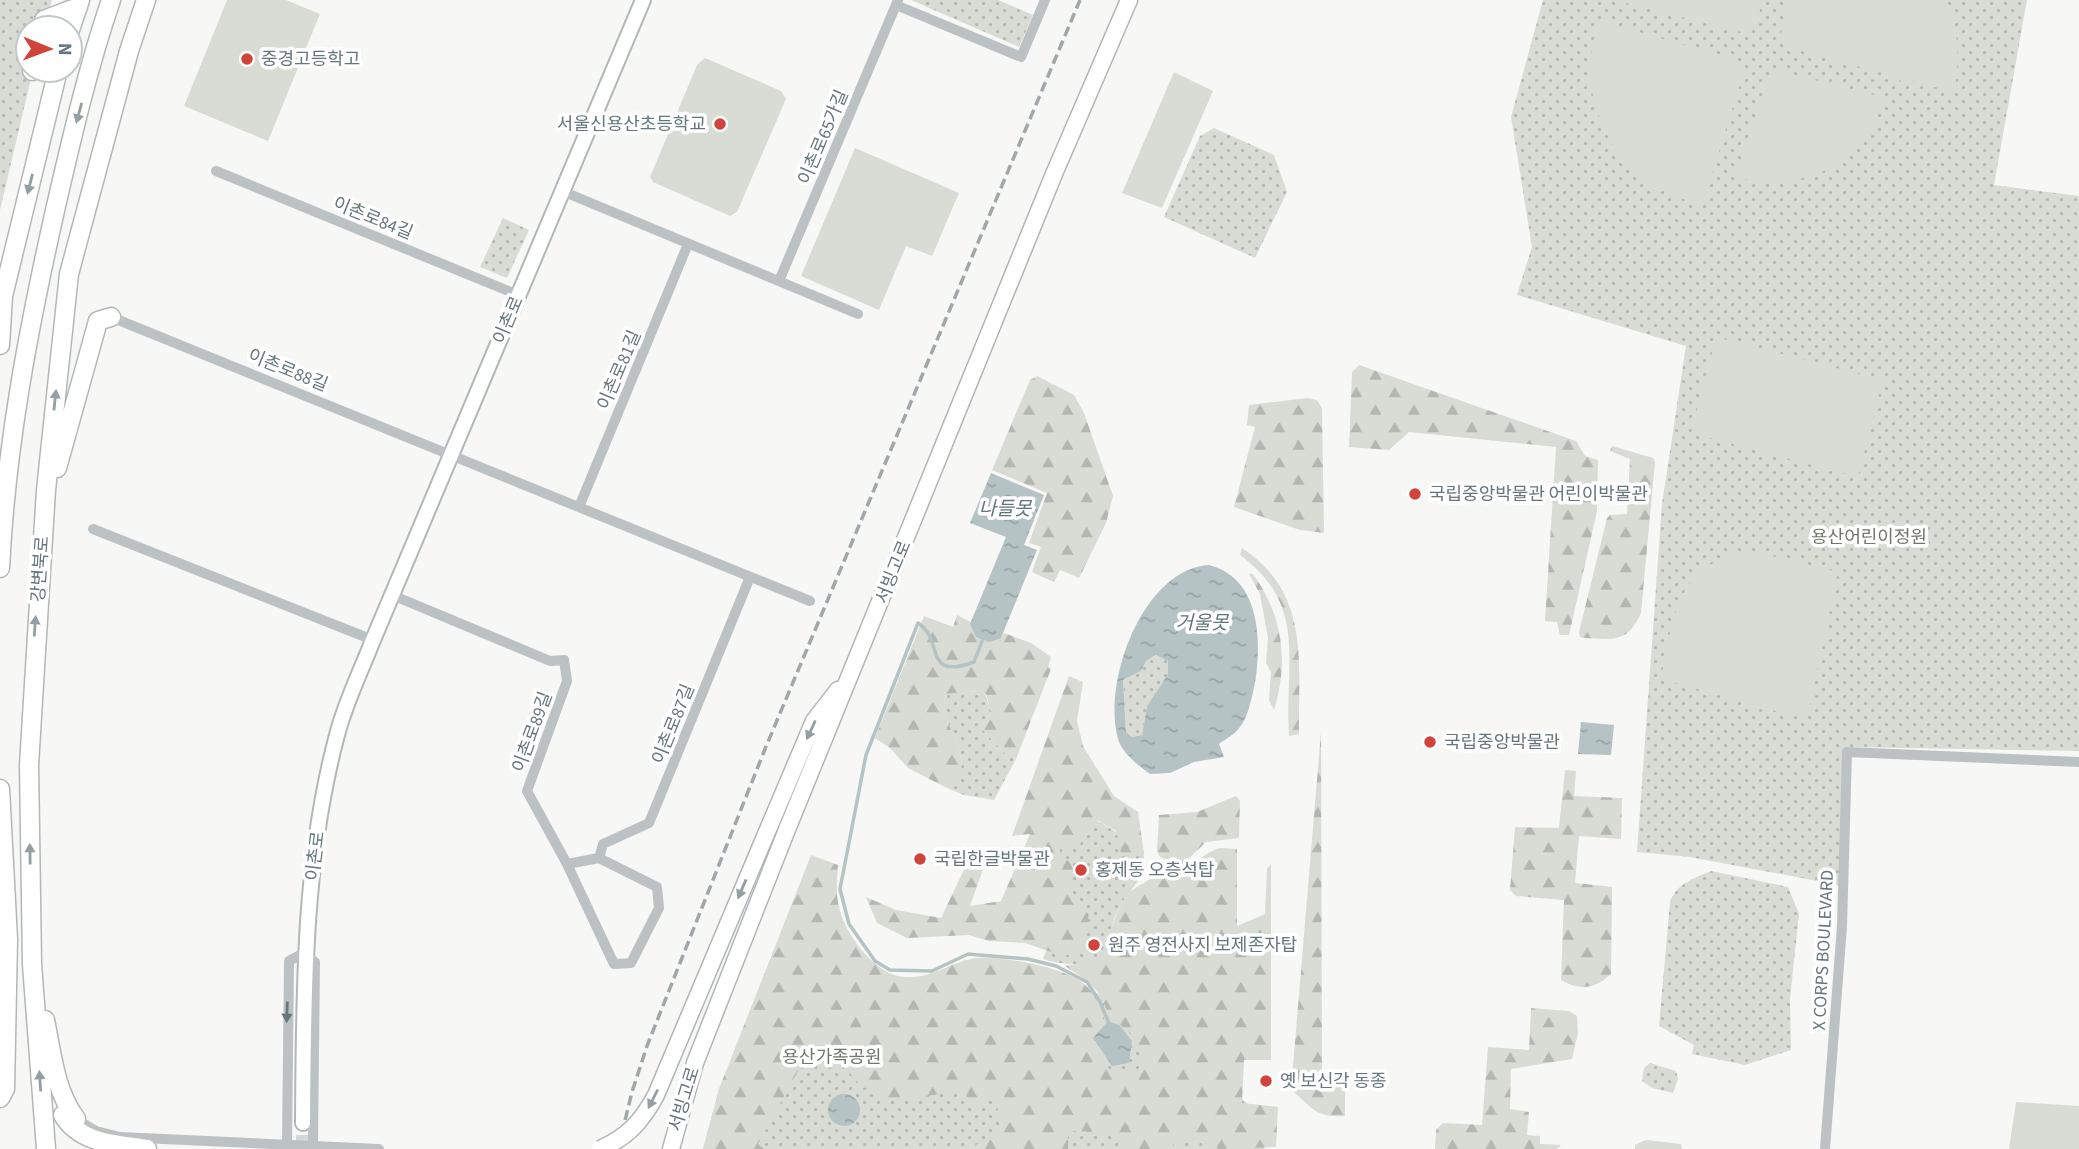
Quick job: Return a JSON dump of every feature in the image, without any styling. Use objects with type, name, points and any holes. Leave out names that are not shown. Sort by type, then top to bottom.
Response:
[{"type":"highway","points":[[0,568],[4,500],[15,402],[35,299],[73,132],[111,0]]},
{"type":"highway","name":"강변북로","points":[[46,1149],[32,964],[29,765],[44,515],[69,274],[129,51],[146,0]]},
{"type":"highway","points":[[57,14],[79,4]]},
{"type":"highway","points":[[0,345],[3,296],[55,84]]},
{"type":"highway","points":[[44,515],[98,321],[111,317]]},
{"type":"highway","points":[[0,477],[4,500]]},
{"type":"highway","points":[[0,789],[8,939],[5,1089],[0,1098]]},
{"type":"highway","points":[[32,964],[65,1104],[76,1119]]},
{"type":"highway","points":[[55,1065],[58,1099],[65,1117],[75,1130],[100,1142],[147,1149]]},
{"type":"main road","name":"서빙고로","points":[[671,1149],[695,1063],[1054,174],[1129,0]]},
{"type":"main road","points":[[600,1149],[639,1124],[656,1095],[814,721],[851,675]]},
{"type":"street","name":"이촌로","points":[[303,1123],[304,953],[316,839],[337,734],[373,640],[643,0]]},
{"type":"street","name":"이촌로65가길","points":[[779,281],[897,3],[1021,57],[1045,0]]},
{"type":"street","name":"이촌로84길","points":[[216,171],[518,295]]},
{"type":"street","points":[[562,191],[858,314]]},
{"type":"street","name":"이촌로81길","points":[[579,507],[688,244]]},
{"type":"street","name":"이촌로88길","points":[[111,317],[451,454]]},
{"type":"street","points":[[451,454],[810,601]]},
{"type":"street","points":[[93,529],[373,640]]},
{"type":"street","name":"이촌로87길","points":[[599,858],[603,844],[649,823],[750,577]]},
{"type":"street","name":"이촌로89길","points":[[392,595],[550,661],[564,660],[567,681],[527,791],[567,864],[614,964],[631,963],[659,908],[657,887],[599,858]]},
{"type":"street","name":"X CORPS BOULEVARD","points":[[1825,1149],[1842,926],[1847,752],[2079,762]]},
{"type":"street","points":[[567,864],[599,858]]},
{"type":"street","name":"이촌로","points":[[287,1144],[289,961],[304,953]]},
{"type":"street","name":"이촌로","points":[[304,953],[315,962],[313,1145]]},
{"type":"street","points":[[76,1119],[96,1131],[120,1137],[379,1149]]},
{"type":"green space","points":[[0,0],[52,0],[48,14],[14,14],[14,84],[30,84],[0,210]]},
{"type":"green space","points":[[227,0],[286,0],[320,14],[268,141],[184,106]]},
{"type":"green space","points":[[911,0],[998,0],[1033,15],[1019,47]]},
{"type":"green space","name":"용산어린이정원","points":[[1543,0],[2027,0],[1994,185],[2079,196],[2079,751],[1847,747],[1839,885],[1690,857],[1637,852],[1662,504],[1686,346],[1517,295],[1532,247],[1511,117]]},
{"type":"green space","points":[[1614,0],[1762,0],[1756,29],[1745,33]]},
{"type":"green space","points":[[1788,0],[1947,0],[1957,46],[1954,92],[1908,80],[1903,84],[1897,77],[1786,47],[1780,38]]},
{"type":"green space","points":[[1600,21],[1737,60],[1744,71],[1703,203],[1673,196],[1647,181],[1625,161],[1608,137],[1597,110],[1591,80],[1592,50]]},
{"type":"green space","points":[[705,58],[781,91],[786,99],[737,212],[730,216],[653,182],[650,177],[697,65]]},
{"type":"green space","points":[[1780,71],[1882,97],[1875,120],[1863,140],[1847,157],[1828,169],[1783,182],[1736,177],[1770,75]]},
{"type":"green space","points":[[1174,72],[1213,91],[1162,208],[1122,193]]},
{"type":"green space","points":[[1214,128],[1274,155],[1287,192],[1255,258],[1164,217],[1200,136]]},
{"type":"green space","points":[[855,148],[959,193],[932,256],[906,246],[879,310],[801,276]]},
{"type":"green space","points":[[503,218],[529,230],[507,278],[480,267]]},
{"type":"green space","points":[[1716,337],[1883,380],[1858,477],[1691,433]]},
{"type":"green space","points":[[1359,365],[1576,441],[1585,456],[1598,460],[1597,511],[1569,635],[1560,635],[1557,622],[1545,621],[1556,447],[1409,432],[1389,450],[1349,447],[1352,372]]},
{"type":"green space","points":[[1037,376],[1074,395],[1084,413],[1113,496],[1106,523],[1079,578],[1060,570],[1054,582],[1032,572],[1041,547],[1029,543],[1047,493],[992,470],[1030,380]]},
{"type":"green space","points":[[1308,398],[1317,400],[1322,408],[1324,533],[1300,530],[1234,507],[1255,427],[1247,425],[1249,405]]},
{"type":"green space","points":[[1612,446],[1653,458],[1655,462],[1641,613],[1630,630],[1618,638],[1584,638],[1580,637],[1579,632],[1607,518],[1610,515],[1627,514],[1630,459],[1610,451]]},
{"type":"green space","points":[[1242,548],[1264,566],[1280,586],[1290,608],[1299,656],[1299,734],[1289,736],[1289,660],[1285,615],[1276,594],[1262,574],[1240,555]]},
{"type":"green space","points":[[1750,551],[1838,572],[1808,715],[1801,718],[1661,679],[1675,614],[1693,580],[1707,567],[1725,557]]},
{"type":"green space","points":[[1249,574],[1253,574],[1271,606],[1280,639],[1281,674],[1274,710],[1269,700],[1271,672],[1266,663],[1268,638],[1260,594]]},
{"type":"green space","points":[[957,615],[1001,638],[1004,633],[1031,643],[1051,657],[1048,667],[1051,669],[1016,759],[1004,753],[981,728],[991,712],[986,694],[979,691],[946,694],[944,705],[961,756],[961,768],[957,778],[945,787],[908,768],[890,748],[875,738],[924,616],[953,627]]},
{"type":"green space","points":[[1157,655],[1168,661],[1168,674],[1147,706],[1142,735],[1132,737],[1126,732],[1123,680],[1141,671],[1146,661]]},
{"type":"green space","points":[[1069,676],[1083,682],[1077,721],[1083,746],[1114,796],[1138,812],[1144,854],[1121,853],[1116,831],[1097,820],[1078,847],[1061,844],[1059,857],[1073,863],[1073,895],[1089,912],[1085,940],[1072,954],[1063,956],[1025,943],[989,941],[969,935],[907,938],[877,923],[866,897],[896,910],[941,918],[972,853],[986,861],[970,906],[1001,901],[1030,834],[1012,836]]},
{"type":"green space","points":[[979,691],[985,693],[991,712],[981,728],[1004,753],[1016,759],[994,800],[964,795],[945,787],[957,778],[961,767],[961,756],[944,706],[946,694]]},
{"type":"green space","points":[[1321,732],[1322,1071],[1337,1072],[1337,1082],[1345,1083],[1345,1116],[1320,1113],[1291,1090]]},
{"type":"green space","points":[[1565,770],[1576,771],[1574,796],[1622,798],[1621,839],[1579,836],[1575,883],[1612,887],[1611,974],[1599,983],[1587,987],[1574,986],[1561,980],[1564,900],[1516,896],[1510,890],[1515,827],[1559,828]]},
{"type":"green space","points":[[1236,796],[1240,801],[1239,838],[1206,842],[1182,865],[1160,857],[1157,851],[1159,815],[1197,812]]},
{"type":"green space","points":[[1073,806],[1143,848],[1144,859],[1138,882],[1118,910],[1101,954],[1086,962],[1068,964],[1043,959],[1049,943],[1052,859]]},
{"type":"green space","name":"용산가족공원","points":[[1221,848],[1237,849],[1237,926],[1265,914],[1267,869],[1271,864],[1271,1060],[1244,1060],[1242,1103],[1278,1107],[1276,1147],[1219,1149],[1188,1137],[1175,1141],[1171,1149],[1127,1149],[1109,1132],[1068,1131],[1068,1149],[971,1149],[999,1128],[997,1099],[987,1099],[975,1107],[971,1105],[964,1091],[887,1101],[875,1086],[863,1088],[848,1071],[826,1057],[799,1069],[758,1144],[764,1149],[703,1149],[719,1089],[811,855],[838,865],[837,898],[846,926],[862,950],[882,969],[894,975],[915,977],[968,960],[988,958],[1017,961],[1063,972],[1084,984],[1097,1001],[1104,1021],[1095,1031],[1093,1042],[1110,1070],[1138,1070],[1140,1054],[1135,1039],[1118,1023],[1110,1020],[1103,1001],[1094,988],[1065,966],[1090,960],[1101,952],[1119,908],[1132,890],[1155,874],[1186,877],[1205,855]]},
{"type":"green space","points":[[1711,871],[1788,887],[1799,914],[1790,999],[1791,1050],[1745,1065],[1692,1054],[1694,1045],[1659,1026],[1670,902],[1681,886]]},
{"type":"green space","name":"용산가족공원","points":[[807,905],[887,984],[1041,969],[1135,1010],[1260,1114],[1264,1149],[703,1149],[719,1089]]},
{"type":"green space","points":[[1531,1008],[1569,1011],[1577,1016],[1578,1033],[1572,1059],[1511,1069],[1510,1109],[1529,1112],[1527,1135],[1540,1136],[1540,1144],[1561,1145],[1557,1149],[1435,1149],[1436,1130],[1443,1123],[1482,1125],[1488,1047],[1529,1050]]},
{"type":"green space","points":[[1650,1063],[1676,1071],[1678,1079],[1673,1093],[1652,1088],[1642,1081],[1644,1068]]},
{"type":"green space","points":[[2016,1102],[2079,1106],[2079,1149],[2009,1149]]},
{"type":"green space","points":[[1646,1140],[1681,1144],[1682,1149],[1635,1149],[1635,1145]]},
{"type":"water","name":"나들못","points":[[991,473],[1044,495],[1024,545],[1037,550],[1001,638],[989,642],[976,637],[970,624],[1006,537],[970,523]]},
{"type":"water","name":"거울못","points":[[1209,565],[1226,572],[1239,583],[1248,596],[1257,630],[1255,683],[1243,723],[1236,732],[1219,744],[1224,757],[1194,762],[1170,773],[1150,774],[1127,754],[1118,739],[1116,688],[1122,660],[1147,607],[1165,586],[1185,571]],"holes":[[[1156,655],[1168,661],[1168,674],[1147,706],[1142,735],[1132,737],[1126,732],[1123,680],[1141,671],[1146,661]]]},
{"type":"water","points":[[1581,722],[1614,725],[1611,755],[1578,754]]},
{"type":"water","points":[[1108,1021],[1119,1025],[1132,1041],[1129,1063],[1112,1066],[1093,1038]]},
{"type":"water","points":[[844,1094],[855,1099],[860,1110],[855,1121],[844,1126],[833,1121],[828,1110],[833,1099]]},
{"type":"waterway","points":[[982,641],[974,662],[947,666],[941,662],[926,630],[918,623],[866,755],[840,889],[849,924],[875,961],[890,970],[932,971],[968,954],[1028,959],[1056,966],[1087,982],[1108,1021]]},
{"type":"tunnel","points":[[303,1123],[303,1149]]},
{"type":"railway","points":[[618,1149],[647,1046],[765,749],[1080,0]]},
{"type":"place","name":"중경고등학고","points":[[247,59]]},
{"type":"place","name":"서울신용산초등학교","points":[[720,124]]},
{"type":"place","name":"국립중앙박물관 어린이박물관","points":[[1415,494]]},
{"type":"place","name":"국립중앙박물관","points":[[1430,742]]},
{"type":"place","name":"국립한글박물관","points":[[920,859]]},
{"type":"place","name":"홍제동 오층석탑","points":[[1081,870]]},
{"type":"place","name":"원주 영전사지 보제존자탑","points":[[1094,945]]},
{"type":"place","name":"옛 보신각 동종","points":[[1266,1081]]}]
